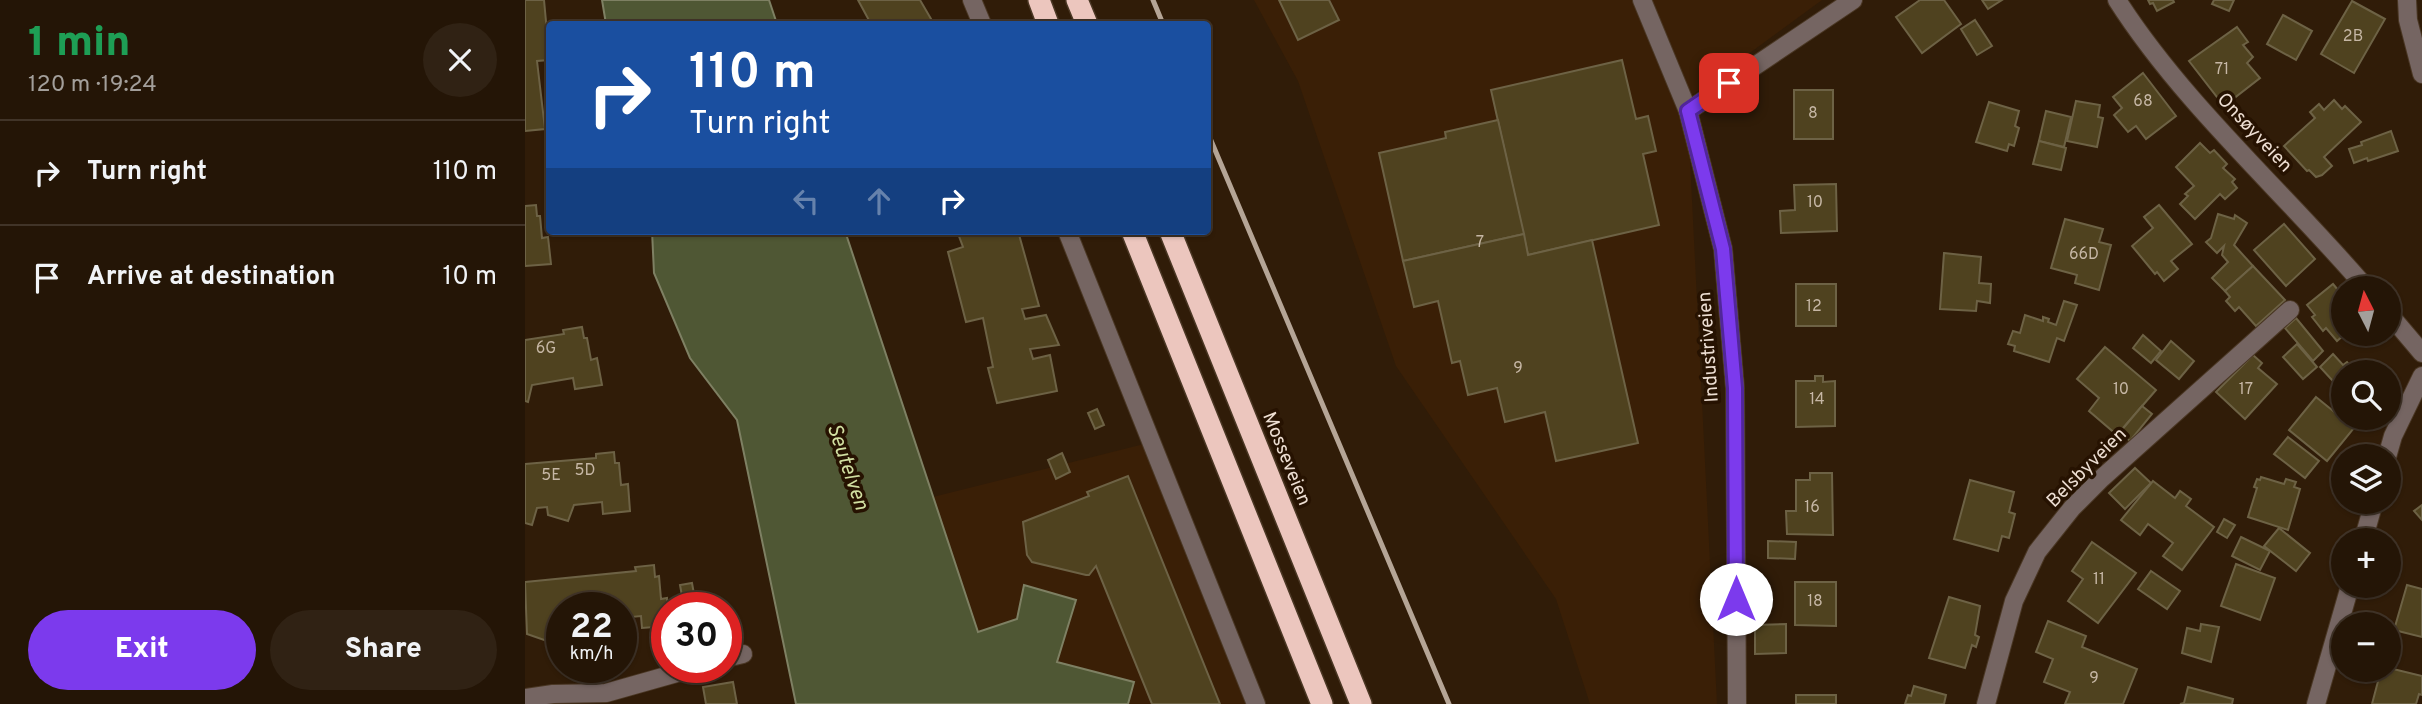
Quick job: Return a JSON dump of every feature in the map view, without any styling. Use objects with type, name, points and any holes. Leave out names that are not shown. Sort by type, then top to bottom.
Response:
[{"type":"highway","points":[[1039,0],[1047,21]]},
{"type":"highway","points":[[1077,0],[1086,21]]},
{"type":"highway","points":[[1134,235],[1322,704]]},
{"type":"highway","name":"Mosseveien","points":[[1172,235],[1361,704]]},
{"type":"street","points":[[972,0],[981,21]]},
{"type":"street","name":"Industriveien","points":[[1643,0],[1688,111],[1723,249],[1734,374],[1737,704]]},
{"type":"street","points":[[1688,111],[1853,0]]},
{"type":"street","name":"Onsøyveien","points":[[2117,0],[2139,35],[2206,113],[2355,276]]},
{"type":"street","points":[[2407,0],[2408,20],[2422,74]]},
{"type":"street","points":[[1069,235],[1256,704]]},
{"type":"street","name":"Belsbyveien","points":[[1986,704],[2014,601],[2037,552],[2072,508],[2102,478],[2290,310]]},
{"type":"street","points":[[2401,328],[2422,353]]},
{"type":"street","points":[[2391,444],[2422,376]]},
{"type":"street","points":[[2316,704],[2347,598]]},
{"type":"street","points":[[525,698],[553,694],[606,693],[651,680]]},
{"type":"shaded area","points":[[1254,0],[1822,0],[1687,99],[1717,704],[1590,704],[1556,599],[1396,366],[1298,81]]},
{"type":"shaded area","points":[[1144,444],[1250,704],[1128,704],[1133,682],[1057,662],[1024,585],[1017,619],[978,632],[933,497]]},
{"type":"water","points":[[602,0],[769,0],[776,21],[606,21]]},
{"type":"water","name":"Seutelven","points":[[652,235],[846,235],[978,632],[1017,619],[1024,585],[1076,600],[1057,662],[1134,682],[1128,704],[796,704],[737,420],[690,358],[654,273]]},
{"type":"building","points":[[525,0],[544,0],[546,60],[537,61],[545,129],[525,131]]},
{"type":"building","points":[[858,0],[920,0],[932,21],[869,21]]},
{"type":"building","points":[[1279,0],[1329,0],[1339,20],[1298,40]]},
{"type":"building","points":[[1920,0],[1944,0],[1961,24],[1922,53],[1896,17]]},
{"type":"building","points":[[1982,0],[2002,0],[1988,9]]},
{"type":"building","points":[[2148,0],[2173,0],[2174,2],[2157,11]]},
{"type":"building","points":[[2214,0],[2234,0],[2229,11],[2212,4]]},
{"type":"building","points":[[2352,1],[2385,19],[2354,73],[2321,54]]},
{"type":"building","points":[[2283,15],[2312,31],[2296,60],[2267,44]]},
{"type":"building","points":[[1975,20],[1992,46],[1977,55],[1961,29]]},
{"type":"building","points":[[2237,27],[2248,42],[2243,45],[2253,57],[2247,63],[2260,78],[2224,106],[2189,61]]},
{"type":"building","points":[[1622,60],[1636,119],[1648,116],[1656,151],[1643,154],[1659,225],[1528,255],[1491,90]]},
{"type":"building","points":[[2143,73],[2176,116],[2146,139],[2136,126],[2128,132],[2114,115],[2122,108],[2113,97]]},
{"type":"building","points":[[1794,90],[1833,90],[1833,139],[1794,139]]},
{"type":"building","points":[[2334,100],[2342,109],[2345,106],[2361,122],[2324,157],[2332,166],[2316,177],[2284,146],[2315,118],[2310,112],[2319,104],[2324,110]]},
{"type":"building","points":[[2076,101],[2100,105],[2098,117],[2103,118],[2097,147],[2067,141]]},
{"type":"building","points":[[1989,102],[2019,111],[2015,126],[2019,128],[2014,146],[2009,144],[2007,151],[1976,142]]},
{"type":"building","points":[[2046,111],[2071,117],[2064,147],[2039,141]]},
{"type":"building","points":[[1498,120],[1524,234],[1403,261],[1379,153],[1446,138],[1445,132]]},
{"type":"building","points":[[2391,131],[2398,151],[2354,163],[2349,149]]},
{"type":"building","points":[[2039,141],[2066,148],[2061,170],[2033,164]]},
{"type":"building","points":[[2200,143],[2210,153],[2214,150],[2227,164],[2223,168],[2235,179],[2232,182],[2237,188],[2225,199],[2220,194],[2195,219],[2180,204],[2188,196],[2185,194],[2194,186],[2176,167]]},
{"type":"building","points":[[1836,184],[1837,231],[1781,233],[1780,211],[1795,210],[1794,185]]},
{"type":"building","points":[[536,205],[542,238],[548,237],[551,264],[525,266],[525,206]]},
{"type":"building","points":[[2159,205],[2192,244],[2171,261],[2178,269],[2164,281],[2132,246],[2153,228],[2144,217]]},
{"type":"building","points":[[2218,214],[2234,219],[2235,215],[2247,223],[2234,245],[2253,266],[2225,291],[2212,278],[2228,262],[2222,255],[2224,246],[2217,253],[2206,242],[2211,238]]},
{"type":"building","points":[[2065,219],[2103,229],[2099,242],[2111,245],[2099,290],[2075,283],[2077,275],[2051,268]]},
{"type":"building","points":[[2284,224],[2315,259],[2286,286],[2254,250]]},
{"type":"building","points":[[1524,234],[1528,255],[1592,240],[1638,443],[1556,461],[1545,412],[1505,422],[1497,388],[1468,395],[1460,361],[1452,363],[1438,301],[1414,307],[1403,261]]},
{"type":"building","points":[[958,235],[1019,235],[1039,306],[1022,309],[1025,319],[1046,315],[1059,345],[1030,349],[1033,359],[1050,355],[1057,391],[997,403],[988,368],[993,367],[983,318],[966,322],[948,252],[963,247]]},
{"type":"building","points":[[1944,253],[1981,257],[1979,283],[1991,284],[1990,303],[1977,301],[1976,311],[1940,309]]},
{"type":"building","points":[[2253,266],[2285,300],[2256,326],[2239,307],[2235,311],[2226,301],[2230,297],[2225,291]]},
{"type":"building","points":[[1796,284],[1836,284],[1836,326],[1796,326]]},
{"type":"building","points":[[2331,286],[2331,334],[2326,328],[2323,331],[2307,305]]},
{"type":"building","points":[[2064,301],[2077,305],[2064,341],[2057,338],[2049,362],[2014,351],[2015,346],[2008,344],[2013,331],[2020,333],[2025,315],[2043,321],[2043,317],[2056,325]]},
{"type":"building","points":[[2296,318],[2323,351],[2313,361],[2285,328]]},
{"type":"building","points":[[582,327],[591,360],[597,358],[602,385],[575,389],[573,378],[532,385],[528,402],[525,401],[525,340],[564,334],[563,330]]},
{"type":"building","points":[[2143,335],[2161,351],[2151,363],[2133,348]]},
{"type":"building","points":[[2171,341],[2194,361],[2179,379],[2156,360]]},
{"type":"building","points":[[2297,344],[2317,367],[2303,379],[2283,357]]},
{"type":"building","points":[[2105,347],[2156,390],[2117,435],[2089,411],[2099,398],[2077,379]]},
{"type":"building","points":[[2333,354],[2338,360],[2331,360],[2331,379],[2320,367]]},
{"type":"building","points":[[2253,355],[2262,363],[2258,368],[2277,384],[2245,419],[2216,392]]},
{"type":"building","points":[[1815,376],[1823,376],[1823,382],[1835,381],[1835,426],[1796,427],[1796,381],[1815,381]]},
{"type":"building","points":[[2316,397],[2331,409],[2331,430],[2352,430],[2341,444],[2331,444],[2331,456],[2327,461],[2289,430]]},
{"type":"building","points":[[2142,406],[2152,414],[2130,441],[2120,432]]},
{"type":"building","points":[[1097,409],[1104,425],[1095,429],[1088,413]]},
{"type":"building","points":[[2288,437],[2319,461],[2305,478],[2274,454]]},
{"type":"building","points":[[614,452],[615,463],[619,463],[621,485],[628,484],[630,511],[603,514],[602,502],[574,505],[568,521],[548,515],[547,507],[537,508],[532,525],[525,523],[525,464],[596,458],[596,454]]},
{"type":"building","points":[[1062,453],[1070,472],[1056,479],[1048,460]]},
{"type":"building","points":[[2135,468],[2151,483],[2125,509],[2109,493]]},
{"type":"building","points":[[1810,473],[1832,473],[1833,535],[1787,534],[1786,511],[1796,511],[1796,480],[1810,480]]},
{"type":"building","points":[[1128,476],[1220,704],[1152,704],[1096,566],[1086,575],[1032,562],[1027,555],[1023,522],[1089,496],[1087,492]]},
{"type":"building","points":[[2261,477],[2284,484],[2286,479],[2296,482],[2294,487],[2300,489],[2288,530],[2248,517],[2257,488],[2254,487],[2257,479],[2260,480]]},
{"type":"building","points":[[1970,480],[2014,492],[2009,512],[2015,514],[2009,538],[2002,536],[1998,551],[1954,539]]},
{"type":"building","points":[[2153,481],[2175,498],[2180,491],[2191,499],[2186,506],[2214,527],[2182,570],[2163,556],[2173,543],[2148,524],[2140,535],[2121,520]]},
{"type":"building","points":[[2422,505],[2422,520],[2414,511]]},
{"type":"building","points":[[2224,519],[2235,525],[2227,538],[2217,532]]},
{"type":"building","points":[[2279,528],[2310,553],[2296,571],[2264,546]]},
{"type":"building","points":[[2241,537],[2270,551],[2260,570],[2232,556]]},
{"type":"building","points":[[1768,541],[1796,542],[1795,559],[1768,558]]},
{"type":"building","points":[[2092,542],[2136,573],[2098,623],[2068,601],[2083,579],[2072,571]]},
{"type":"building","points":[[2236,564],[2275,578],[2260,620],[2221,606]]},
{"type":"building","points":[[654,565],[655,577],[659,576],[660,592],[651,592],[651,627],[642,628],[641,616],[637,616],[637,592],[546,592],[546,641],[527,634],[525,582],[636,571],[635,567]]},
{"type":"building","points":[[2151,571],[2180,591],[2167,609],[2138,589]]},
{"type":"building","points":[[1795,582],[1836,582],[1836,626],[1795,625]]},
{"type":"building","points":[[692,583],[694,592],[681,592],[680,585]]},
{"type":"building","points":[[2407,585],[2422,589],[2422,637],[2401,632],[2399,612]]},
{"type":"building","points":[[1949,597],[1980,606],[1975,635],[1979,637],[1976,647],[1972,645],[1965,668],[1929,658]]},
{"type":"building","points":[[2048,621],[2086,636],[2082,647],[2137,669],[2123,704],[2065,704],[2070,692],[2044,682],[2053,659],[2036,652]]},
{"type":"building","points":[[1786,624],[1786,653],[1755,654],[1755,625]]},
{"type":"building","points":[[2201,624],[2219,627],[2211,662],[2182,653],[2187,628],[2200,631]]},
{"type":"building","points":[[2401,671],[2422,676],[2422,695],[2419,694],[2416,704],[2372,704],[2378,682],[2401,682]]},
{"type":"building","points":[[733,683],[737,704],[706,704],[703,687]]},
{"type":"building","points":[[1914,686],[1946,695],[1944,704],[1905,704]]},
{"type":"building","points":[[2188,687],[2233,699],[2232,704],[2180,704],[2184,703]]},
{"type":"building","points":[[1796,695],[1836,695],[1836,704],[1796,704]]},
{"type":"railway","points":[[1153,0],[1162,21]]},
{"type":"railway","points":[[1211,140],[1449,704]]},
{"type":"route","points":[[1729,83],[1688,111],[1723,249],[1735,388],[1736,599]]}]
